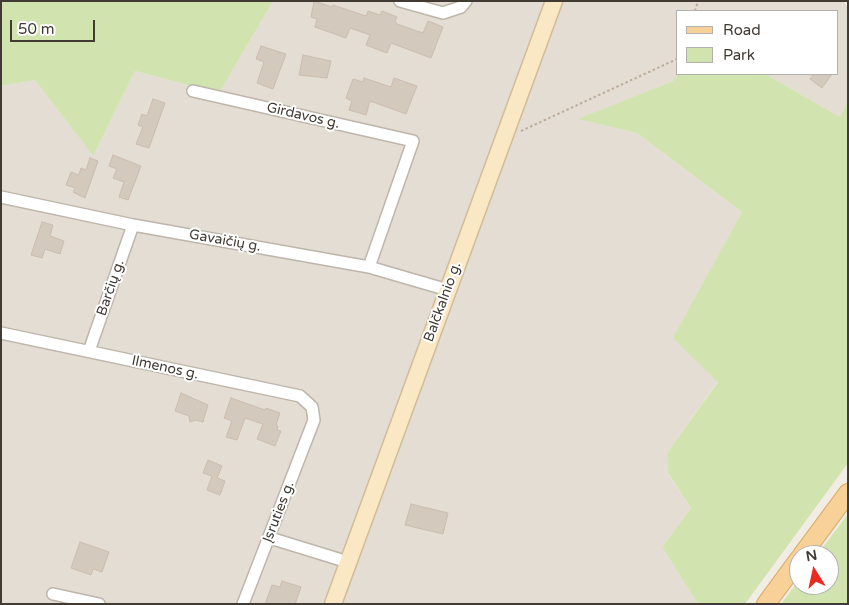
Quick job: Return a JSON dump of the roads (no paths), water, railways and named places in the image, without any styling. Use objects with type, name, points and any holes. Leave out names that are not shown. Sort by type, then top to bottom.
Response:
[{"type":"main road","points":[[809,545],[848,493]]},
{"type":"main road","points":[[766,604],[789,573]]},
{"type":"street","points":[[400,1],[443,13],[461,7],[466,1]]},
{"type":"street","name":"Balčkalnio g.","points":[[333,604],[506,138],[554,1]]},
{"type":"street","name":"Girdavos g.","points":[[193,91],[413,141],[368,267]]},
{"type":"street","name":"Gavaičių g.","points":[[1,197],[133,225],[368,267],[448,290]]},
{"type":"street","name":"Barčių g.","points":[[89,351],[133,225]]},
{"type":"street","name":"Ilmenos g.","points":[[1,333],[300,396],[312,407],[314,420]]},
{"type":"street","name":"Įsruties g.","points":[[243,604],[314,420]]},
{"type":"street","points":[[270,538],[348,562]]},
{"type":"street","points":[[53,594],[99,604]]}]
